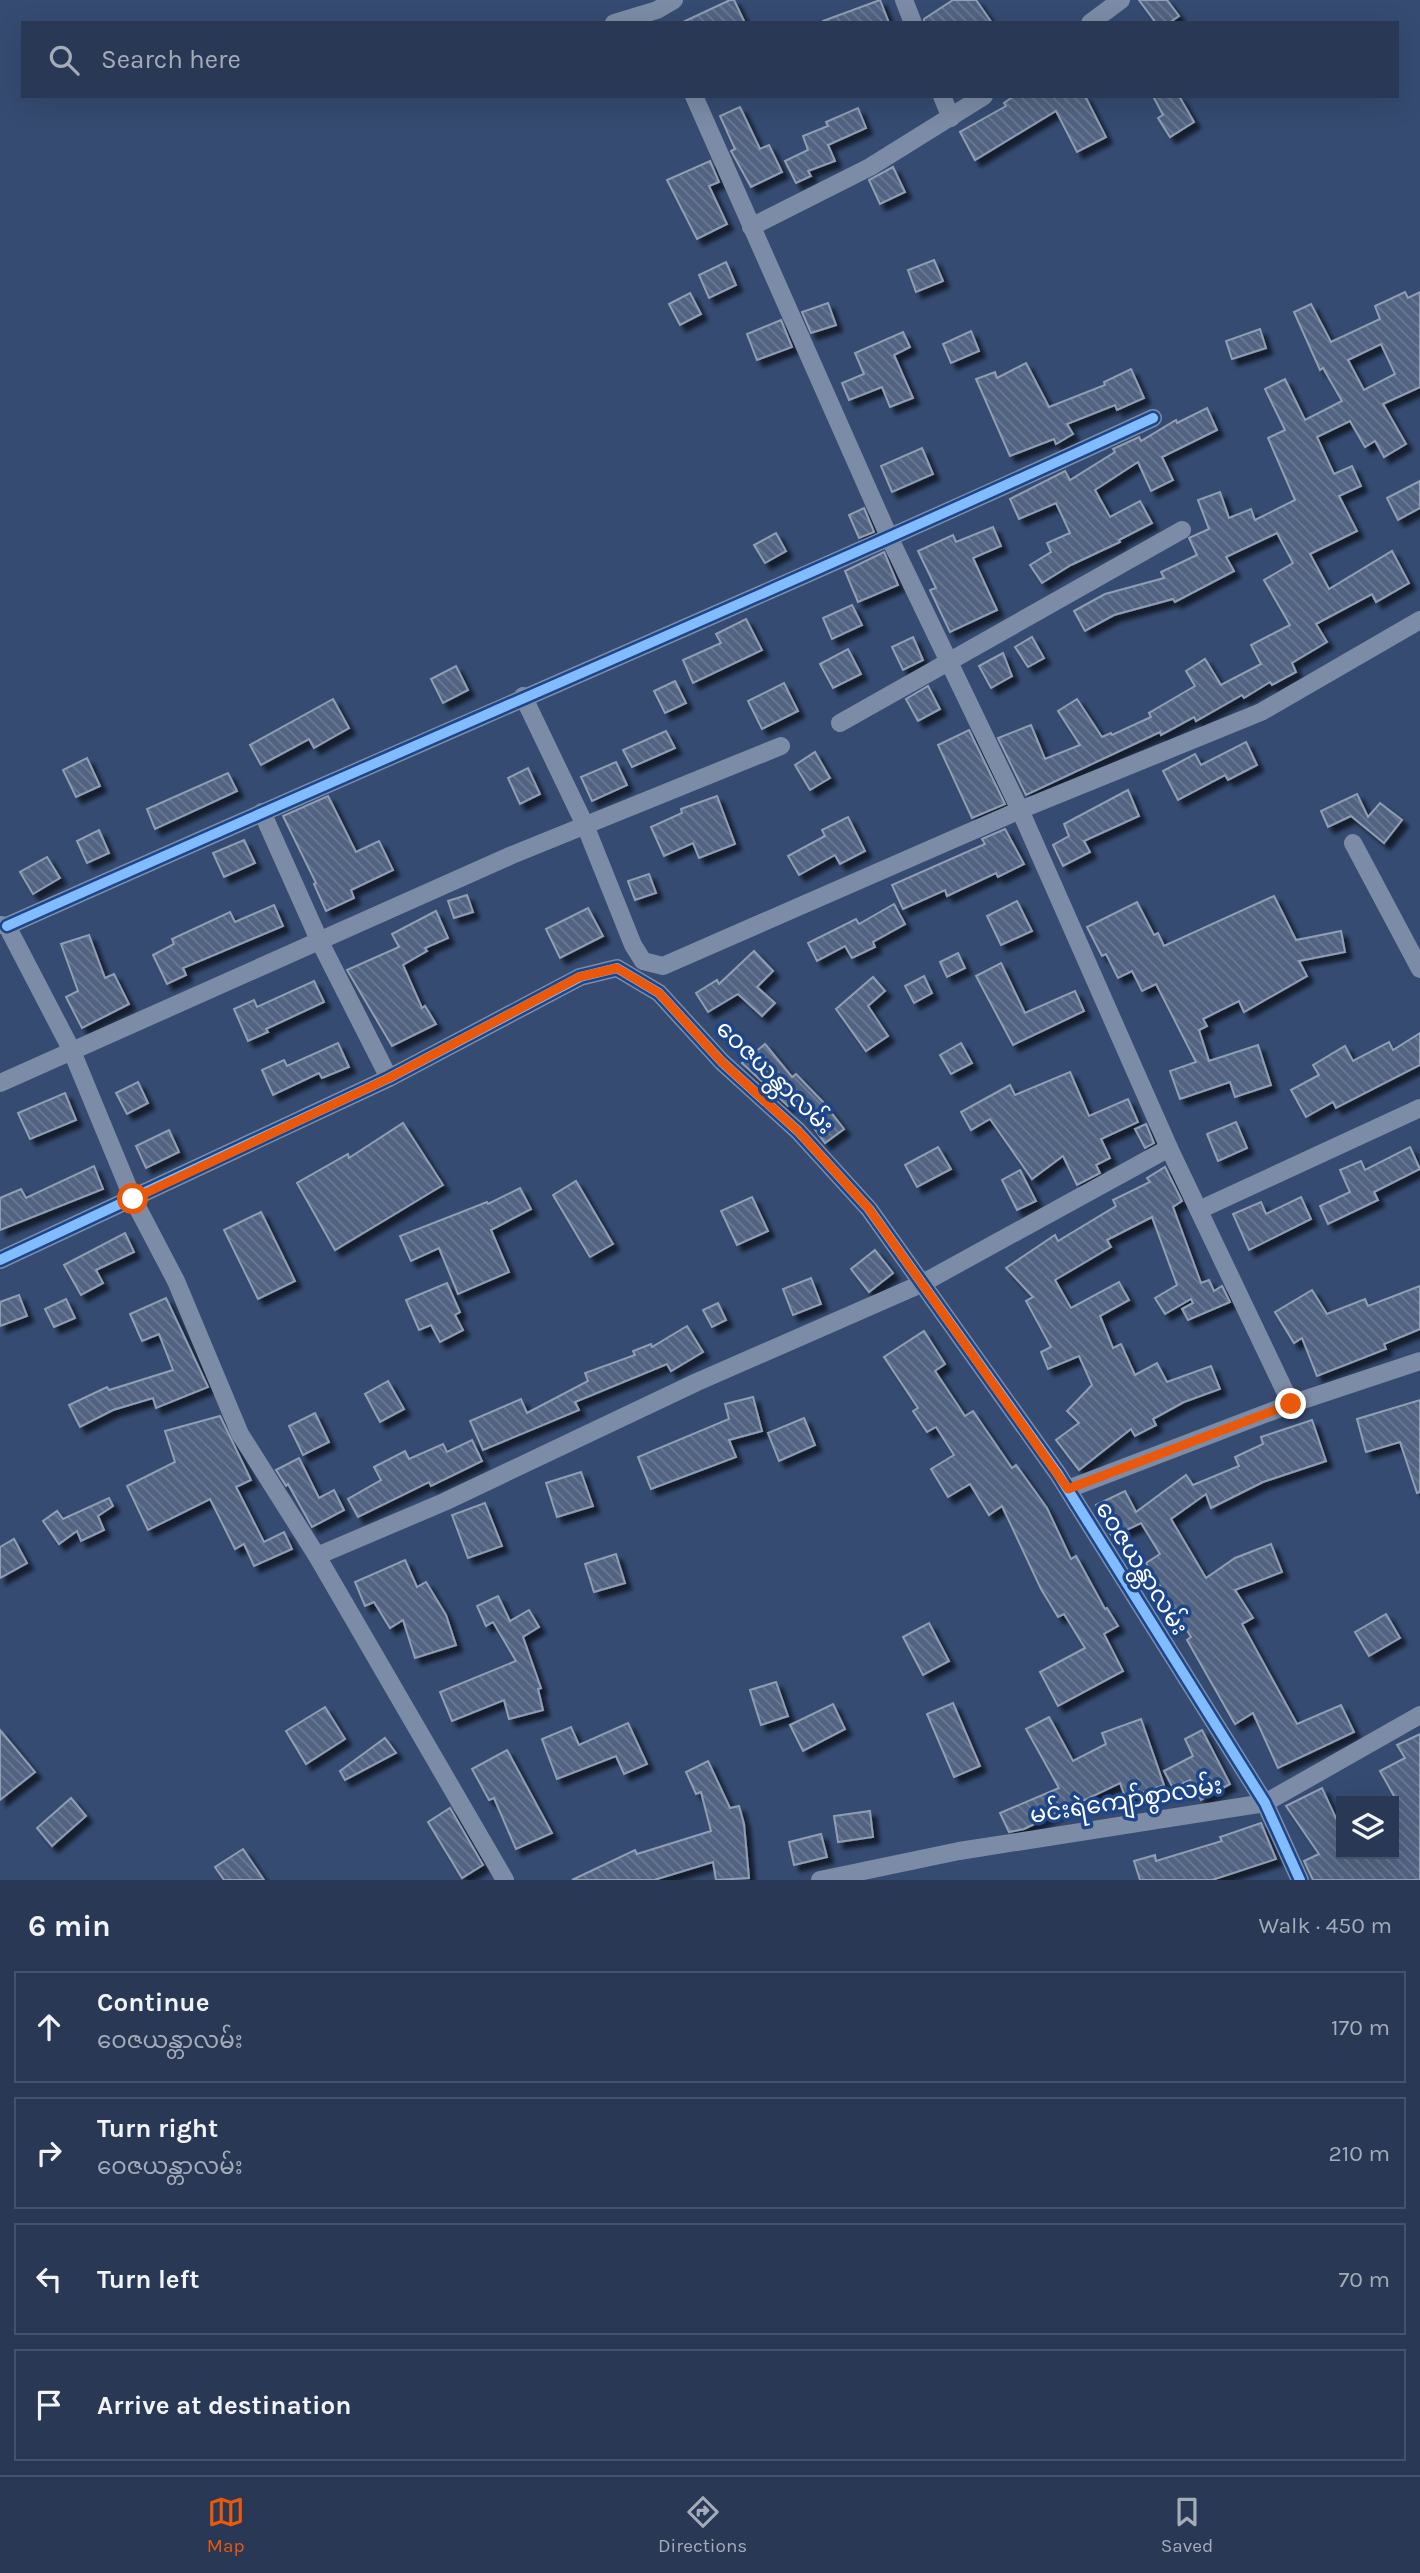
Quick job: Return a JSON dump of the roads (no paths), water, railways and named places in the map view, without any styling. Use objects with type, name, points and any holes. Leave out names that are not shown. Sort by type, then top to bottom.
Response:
[{"type":"street","points":[[627,21],[659,16],[674,0]]},
{"type":"street","points":[[904,0],[912,21]]},
{"type":"street","points":[[1093,21],[1121,0]]},
{"type":"street","points":[[695,98],[890,539],[1020,810],[1170,1148],[1291,1404]]},
{"type":"street","points":[[943,98],[951,118]]},
{"type":"street","points":[[751,227],[870,167],[981,98]]},
{"type":"street","points":[[505,1880],[317,1556],[240,1434],[176,1281],[133,1199],[71,1049],[4,925],[523,696],[625,656],[890,539],[1153,418]]},
{"type":"street","points":[[840,723],[1182,530]]},
{"type":"street","points":[[523,696],[585,825],[633,945],[643,961],[663,966],[1020,810],[1261,712],[1420,620]]},
{"type":"street","points":[[0,1083],[71,1049],[585,825],[781,746]]},
{"type":"street","points":[[262,812],[320,942],[389,1078]]},
{"type":"street","points":[[1353,843],[1420,969]]},
{"type":"street","name":"ဝေဇယန္တာလမ်း","points":[[0,1260],[389,1078],[579,977],[617,968],[659,993],[722,1062],[798,1131],[869,1209],[1068,1489],[1265,1803],[1300,1880]]},
{"type":"street","points":[[1199,1210],[1420,1108]]},
{"type":"street","points":[[317,1556],[444,1502],[697,1382],[921,1284],[1170,1148]]},
{"type":"street","points":[[1068,1489],[1291,1404],[1420,1361]]},
{"type":"street","name":"မင်းရဲကျော်စွာလမ်း","points":[[820,1880],[959,1851],[1265,1803],[1420,1715]]}]
